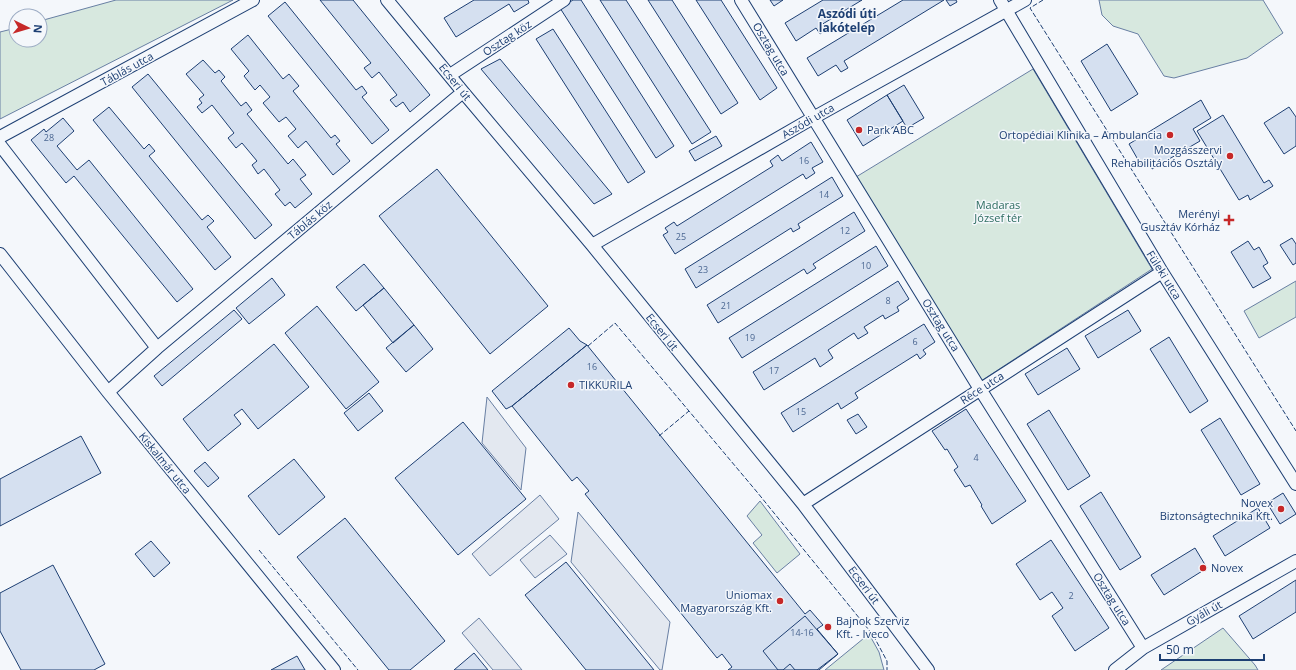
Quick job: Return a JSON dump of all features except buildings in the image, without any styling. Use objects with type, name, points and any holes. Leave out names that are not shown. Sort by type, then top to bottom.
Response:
[{"type":"street","name":"Táblás utca","points":[[0,137],[253,0]]},
{"type":"street","name":"Ecseri út","points":[[387,0],[592,245],[802,504],[928,670]]},
{"type":"street","name":"Osztag köz","points":[[450,75],[564,0]]},
{"type":"street","name":"Osztag utca","points":[[741,0],[980,389],[1143,648]]},
{"type":"street","name":"Aszódi utca","points":[[592,245],[813,118],[1003,5],[1025,0]]},
{"type":"street","name":"Füleki utca","points":[[1003,5],[1162,272],[1296,484]]},
{"type":"street","name":"Táblás köz","points":[[108,392],[157,348],[463,92]]},
{"type":"street","points":[[0,145],[157,348]]},
{"type":"street","name":"Kiskalmár utca","points":[[0,254],[108,392],[334,670]]},
{"type":"street","name":"Réce utca","points":[[802,504],[1162,272]]},
{"type":"street","name":"Gyáli út","points":[[1115,670],[1143,648],[1296,562]]},
{"type":"green space","points":[[116,0],[233,0],[0,119],[0,32],[8,30],[8,48],[48,48],[48,19]]},
{"type":"green space","points":[[1099,0],[1263,0],[1283,33],[1247,58],[1174,78],[1164,76],[1138,34],[1113,26],[1102,15]]},
{"type":"green space","name":"Madaras József tér","points":[[1033,69],[1152,269],[981,381],[856,177]]},
{"type":"green space","points":[[1296,281],[1296,317],[1259,338],[1244,311]]},
{"type":"green space","points":[[760,501],[800,554],[777,573],[753,543],[762,535],[747,516]]},
{"type":"green space","points":[[1223,628],[1258,670],[1161,670]]},
{"type":"green space","points":[[869,634],[879,652],[884,670],[825,670]]},
{"type":"shaded area","points":[[487,397],[526,448],[521,490],[482,443]]},
{"type":"shaded area","points":[[540,495],[559,519],[490,576],[472,554]]},
{"type":"shaded area","points":[[578,512],[670,622],[662,670],[660,670],[571,562]]},
{"type":"shaded area","points":[[550,535],[567,554],[535,578],[520,560]]},
{"type":"shaded area","points":[[479,618],[522,670],[493,670],[462,633]]},
{"type":"fence","points":[[1043,0],[1030,8],[1296,431]]},
{"type":"fence","points":[[588,346],[615,323],[757,492],[873,635],[887,661],[887,670]]},
{"type":"fence","points":[[659,436],[689,411]]},
{"type":"fence","points":[[259,550],[358,670]]},
{"type":"place","name":"Park ABC","points":[[859,130]]},
{"type":"place","name":"Ortopédiai Klinika – Ambulancia","points":[[1170,135]]},
{"type":"place","name":"Mozgásszervi Rehabilitációs Osztály","points":[[1230,156]]},
{"type":"place","name":"Merényi Gusztáv Kórház","points":[[1229,220]]},
{"type":"place","name":"TIKKURILA","points":[[571,385]]},
{"type":"place","name":"Novex Biztonságtechnika Kft.","points":[[1281,509]]},
{"type":"place","name":"Novex","points":[[1203,568]]},
{"type":"place","name":"Uniomax Magyarország Kft.","points":[[780,601]]},
{"type":"place","name":"Bajnok Szerviz Kft. - Iveco","points":[[828,627]]},
{"type":"district","name":"Aszódi úti lakótelep","points":[[847,21]]}]
